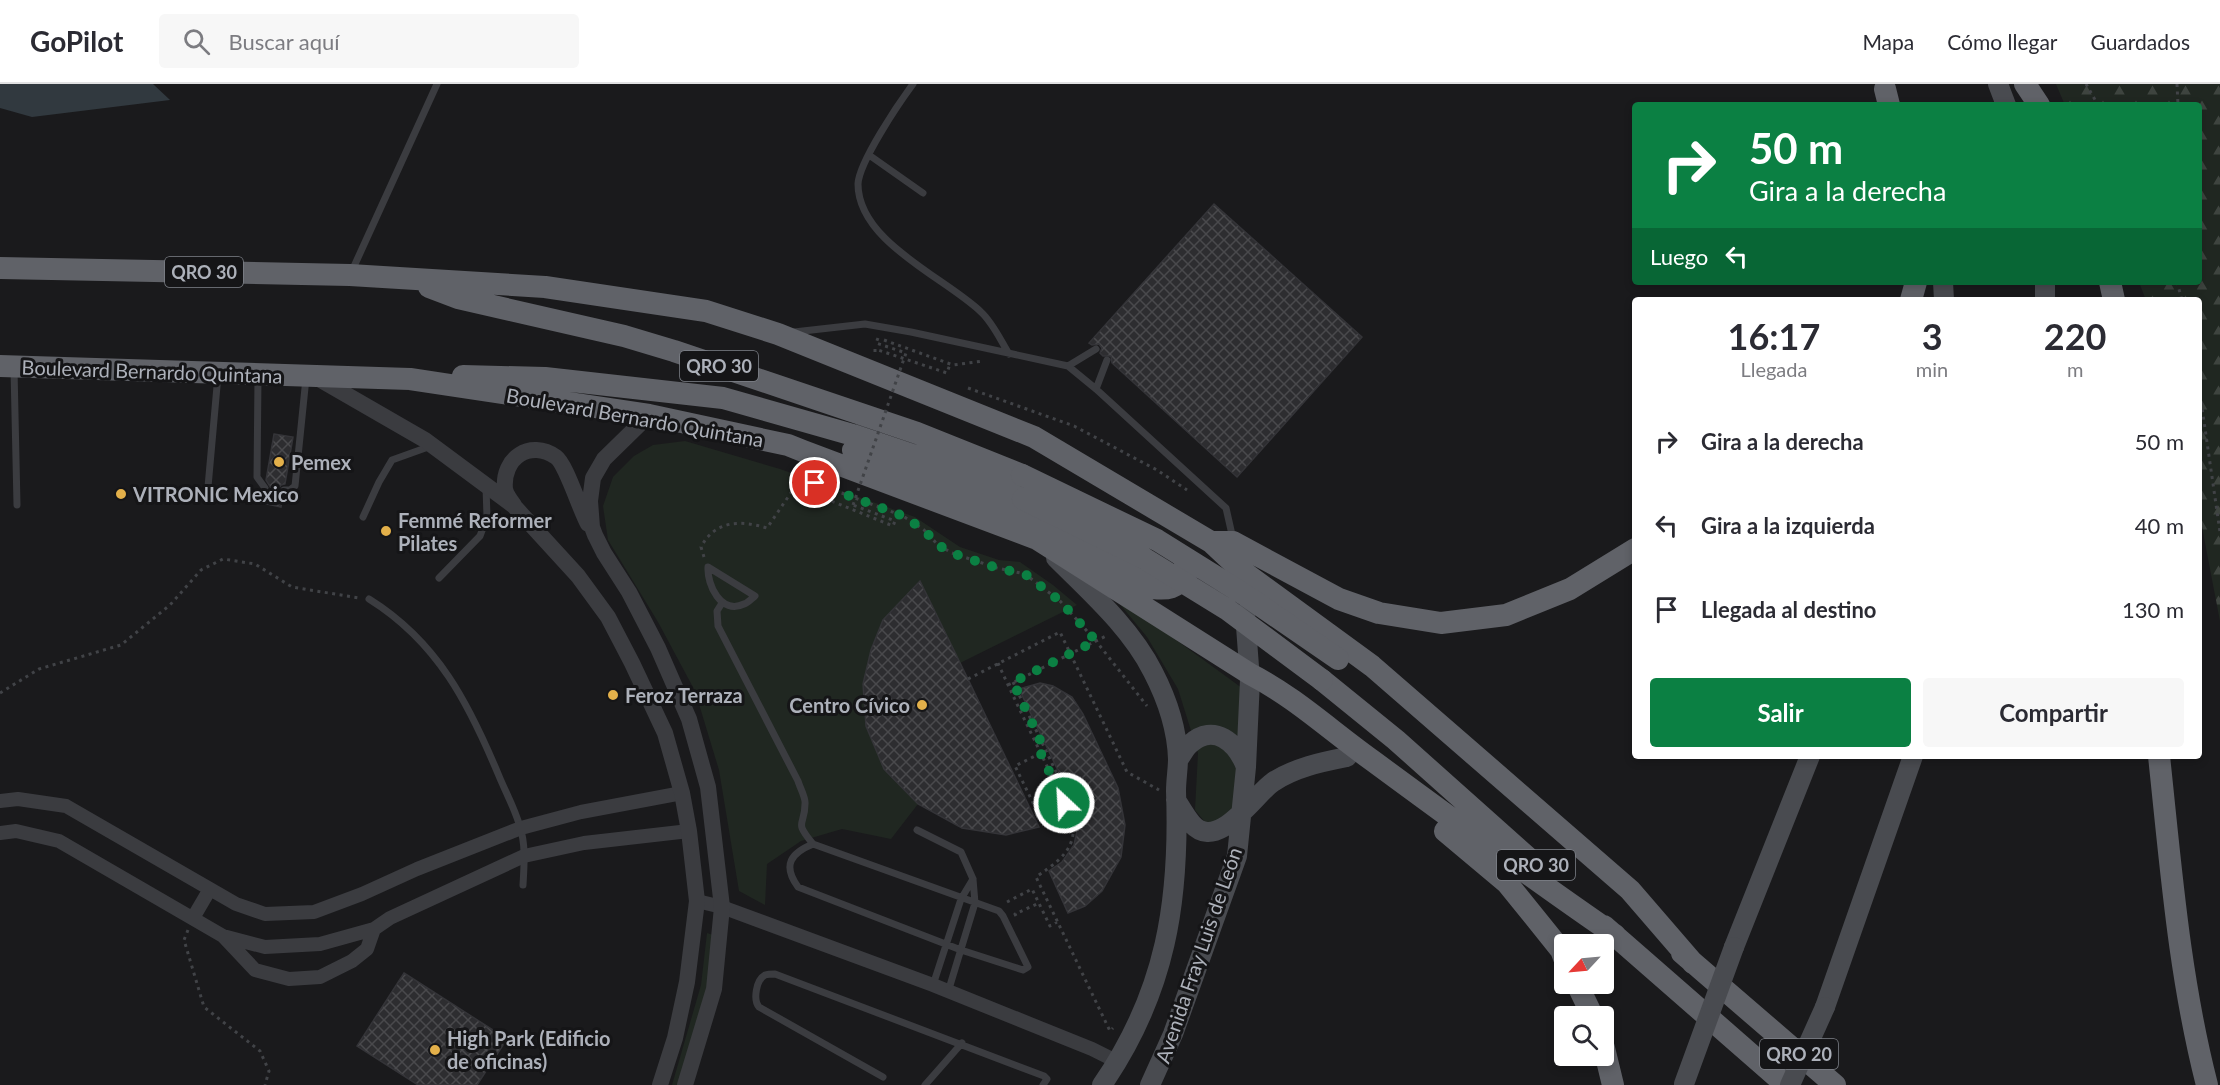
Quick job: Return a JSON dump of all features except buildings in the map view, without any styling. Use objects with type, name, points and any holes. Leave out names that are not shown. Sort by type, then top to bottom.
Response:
[{"type":"highway","points":[[2025,84],[2037,102]]},
{"type":"highway","name":"QRO 30","points":[[0,268],[350,275],[545,288],[706,311],[778,334],[1034,437],[1211,542],[1242,571]]},
{"type":"highway","name":"QRO 30","points":[[408,279],[458,298],[624,336],[674,351],[917,433],[1022,475],[1158,540],[1242,593],[1361,675],[1762,1023]]},
{"type":"highway","name":"Boulevard Bernardo Quintana","points":[[7,367],[410,379],[649,415],[788,445],[1037,539],[1250,674]]},
{"type":"highway","name":"QRO 30","points":[[410,379],[477,375],[545,378],[723,398],[853,435],[930,461],[1023,499],[1142,557],[1228,610],[1322,680],[1396,740],[1748,1053]]},
{"type":"highway","points":[[788,445],[816,436],[1043,524],[1153,588],[1167,590],[1178,585],[1186,576],[1180,546],[1141,500]]},
{"type":"highway","points":[[1211,542],[1233,542],[1339,599],[1379,613],[1441,623],[1506,615],[1569,589],[1632,551]]},
{"type":"highway","points":[[1242,571],[1372,666],[1630,890],[1693,963]]},
{"type":"highway","points":[[1250,674],[1281,706],[1439,826],[1507,883],[1554,941]]},
{"type":"highway","points":[[1250,674],[1276,687],[1521,870],[1615,935]]},
{"type":"highway","points":[[2160,759],[2177,933],[2192,1028],[2207,1085]]},
{"type":"highway","name":"QRO 20","points":[[1762,1023],[1836,1085]]},
{"type":"highway","name":"QRO 20","points":[[1748,1053],[1786,1085]]},
{"type":"highway","points":[[1608,1066],[1613,1085]]},
{"type":"main road","points":[[1998,84],[2005,102]]},
{"type":"main road","name":"Avenida Fray Luis de León","points":[[1037,539],[1139,648],[1153,671],[1167,702],[1175,729],[1178,760],[1169,796],[1177,869],[1171,918],[1161,964],[1138,1024],[1118,1062],[1102,1085]]},
{"type":"main road","name":"Avenida Fray Luis de León","points":[[1150,1085],[1171,1041],[1237,856],[1246,767],[1250,674],[1242,571]]},
{"type":"main road","points":[[1178,760],[1191,744],[1202,737],[1216,736],[1225,737],[1233,743],[1246,767]]},
{"type":"main road","points":[[1169,796],[1192,825],[1201,830],[1219,830],[1242,813],[1272,782],[1304,766],[1347,757]]},
{"type":"main road","points":[[1684,1085],[1734,947],[1809,759]]},
{"type":"main road","points":[[1790,1085],[1825,1007],[1911,759]]},
{"type":"street","points":[[310,375],[433,446],[514,506],[578,576],[608,618],[665,733],[682,793],[697,901],[687,982],[675,1038],[660,1085]]},
{"type":"street","points":[[595,535],[592,527],[590,501],[593,478],[604,459],[649,415]]},
{"type":"street","points":[[514,506],[505,490],[508,472],[516,456],[529,449],[543,450],[559,459],[580,509],[653,638],[689,718],[708,788],[722,907],[714,989],[685,1085]]},
{"type":"street","points":[[1233,542],[1242,571]]},
{"type":"street","points":[[0,801],[18,799],[66,806],[236,904],[265,914],[314,912],[362,894],[417,868],[521,828],[581,812],[682,793]]},
{"type":"street","points":[[0,832],[16,831],[59,842],[223,936],[255,970],[289,979],[320,978],[352,961],[367,949],[374,928]]},
{"type":"street","points":[[223,936],[265,947],[320,944],[374,928],[390,918],[524,856],[584,843],[689,831]]},
{"type":"street","points":[[193,918],[210,889]]},
{"type":"street","points":[[697,901],[722,907],[933,985],[1092,1049],[1118,1062]]},
{"type":"lane","points":[[350,275],[437,84]]},
{"type":"lane","points":[[913,84],[862,166],[858,183],[861,198],[871,222],[901,253],[982,313],[1009,354]]},
{"type":"lane","points":[[869,155],[923,192]]},
{"type":"lane","points":[[778,334],[865,324],[1068,366],[1226,508],[1233,542]]},
{"type":"lane","points":[[1068,366],[1096,349]]},
{"type":"lane","points":[[1096,389],[1107,360]]},
{"type":"lane","points":[[7,367],[17,504]]},
{"type":"lane","points":[[207,498],[218,374]]},
{"type":"lane","points":[[284,490],[290,490],[295,486],[310,375]]},
{"type":"lane","points":[[258,376],[257,477],[265,488]]},
{"type":"lane","points":[[363,517],[392,460],[433,446]]},
{"type":"lane","points":[[439,578],[480,536],[487,517],[486,485]]},
{"type":"lane","points":[[708,567],[755,596],[735,607],[722,603],[707,578],[708,567]]},
{"type":"lane","points":[[369,599],[393,614],[427,646],[462,695],[521,828],[524,856],[523,885]]},
{"type":"lane","points":[[722,603],[717,611],[718,626],[798,781],[806,804],[800,823],[804,833],[813,844],[995,909],[1003,916],[1026,963],[1026,969],[961,950],[798,887],[790,877],[790,863],[798,850],[813,844]]},
{"type":"lane","points":[[917,830],[961,852],[973,879],[975,903],[947,992]]},
{"type":"lane","points":[[933,985],[962,898],[973,879]]},
{"type":"lane","points":[[883,1077],[759,1007],[755,1003],[754,996],[762,978],[766,974],[775,974],[962,1043],[1044,1076],[1047,1079],[1043,1085]]},
{"type":"lane","points":[[925,1085],[962,1043]]},
{"type":"path","points":[[2086,84],[2096,102]]},
{"type":"path","points":[[2177,84],[2178,102]]},
{"type":"path","points":[[851,498],[817,486],[814,494],[893,526],[895,521],[852,505],[906,353],[876,344],[878,338],[950,364],[987,361],[988,350]]},
{"type":"path","points":[[874,353],[875,349],[947,372],[950,364]]},
{"type":"path","points":[[2202,408],[2220,532]]},
{"type":"path","points":[[708,567],[701,547],[706,537],[731,523],[752,524],[767,528],[799,481],[815,483],[903,516],[924,530],[938,545],[952,553],[997,568],[1025,574],[1060,601],[1138,692],[1149,710]]},
{"type":"path","points":[[0,693],[39,669],[121,645],[170,605],[201,570],[223,559],[255,564],[292,587],[369,599]]},
{"type":"path","points":[[1008,685],[1122,628]]},
{"type":"path","points":[[968,679],[1060,632],[1127,772],[1169,796]]},
{"type":"path","points":[[998,663],[1008,685],[1041,754],[1057,787],[1064,803],[1039,815],[1015,766],[1041,754],[1045,751]]},
{"type":"path","points":[[1013,682],[1072,811],[1074,830],[1071,843],[1066,852],[1036,877],[1110,1031],[1115,1027]]},
{"type":"path","points":[[1161,781],[1169,796]]},
{"type":"path","points":[[1057,787],[1062,785]]},
{"type":"path","points":[[995,909],[1032,889],[1050,926],[1057,922]]},
{"type":"path","points":[[1020,924],[1015,914],[1039,903]]},
{"type":"path","points":[[193,918],[184,940],[204,1007],[260,1051],[269,1071],[265,1085]]},
{"type":"green space","points":[[2056,84],[2220,84],[2220,621],[2202,527],[2202,297],[2145,297],[2140,285],[2202,285],[2202,102],[2064,102]]},
{"type":"green space","points":[[685,441],[780,469],[915,517],[960,547],[999,560],[1020,562],[1077,605],[960,663],[920,582],[871,650],[863,684],[866,726],[884,769],[918,804],[891,839],[842,829],[801,841],[767,864],[765,905],[739,891],[719,770],[695,691],[658,622],[608,540],[603,506],[613,477],[634,456],[653,445]]},
{"type":"green space","points":[[1109,591],[1242,688],[1238,812],[1209,827],[1195,810],[1198,753],[1178,689],[1147,637]]},
{"type":"green space","points":[[707,933],[713,935],[709,983],[681,1085],[672,1085],[701,985]]},
{"type":"shaded area","points":[[0,84],[153,84],[170,100],[32,117],[0,108]]},
{"type":"place","name":"Pemex","points":[[279,462]]},
{"type":"place","name":"VITRONIC Mexico","points":[[121,494]]},
{"type":"place","name":"Femmé Reformer Pilates","points":[[386,531]]},
{"type":"place","name":"Feroz Terraza","points":[[613,695]]},
{"type":"place","name":"Centro Cívico","points":[[922,705]]},
{"type":"place","name":"High Park (Edificio de oficinas)","points":[[435,1050]]},
{"type":"route","points":[[815,483],[903,516],[924,530],[938,545],[952,553],[982,564],[1025,574],[1060,601],[1096,641],[1013,682],[1045,751],[1041,754],[1064,803]]}]
